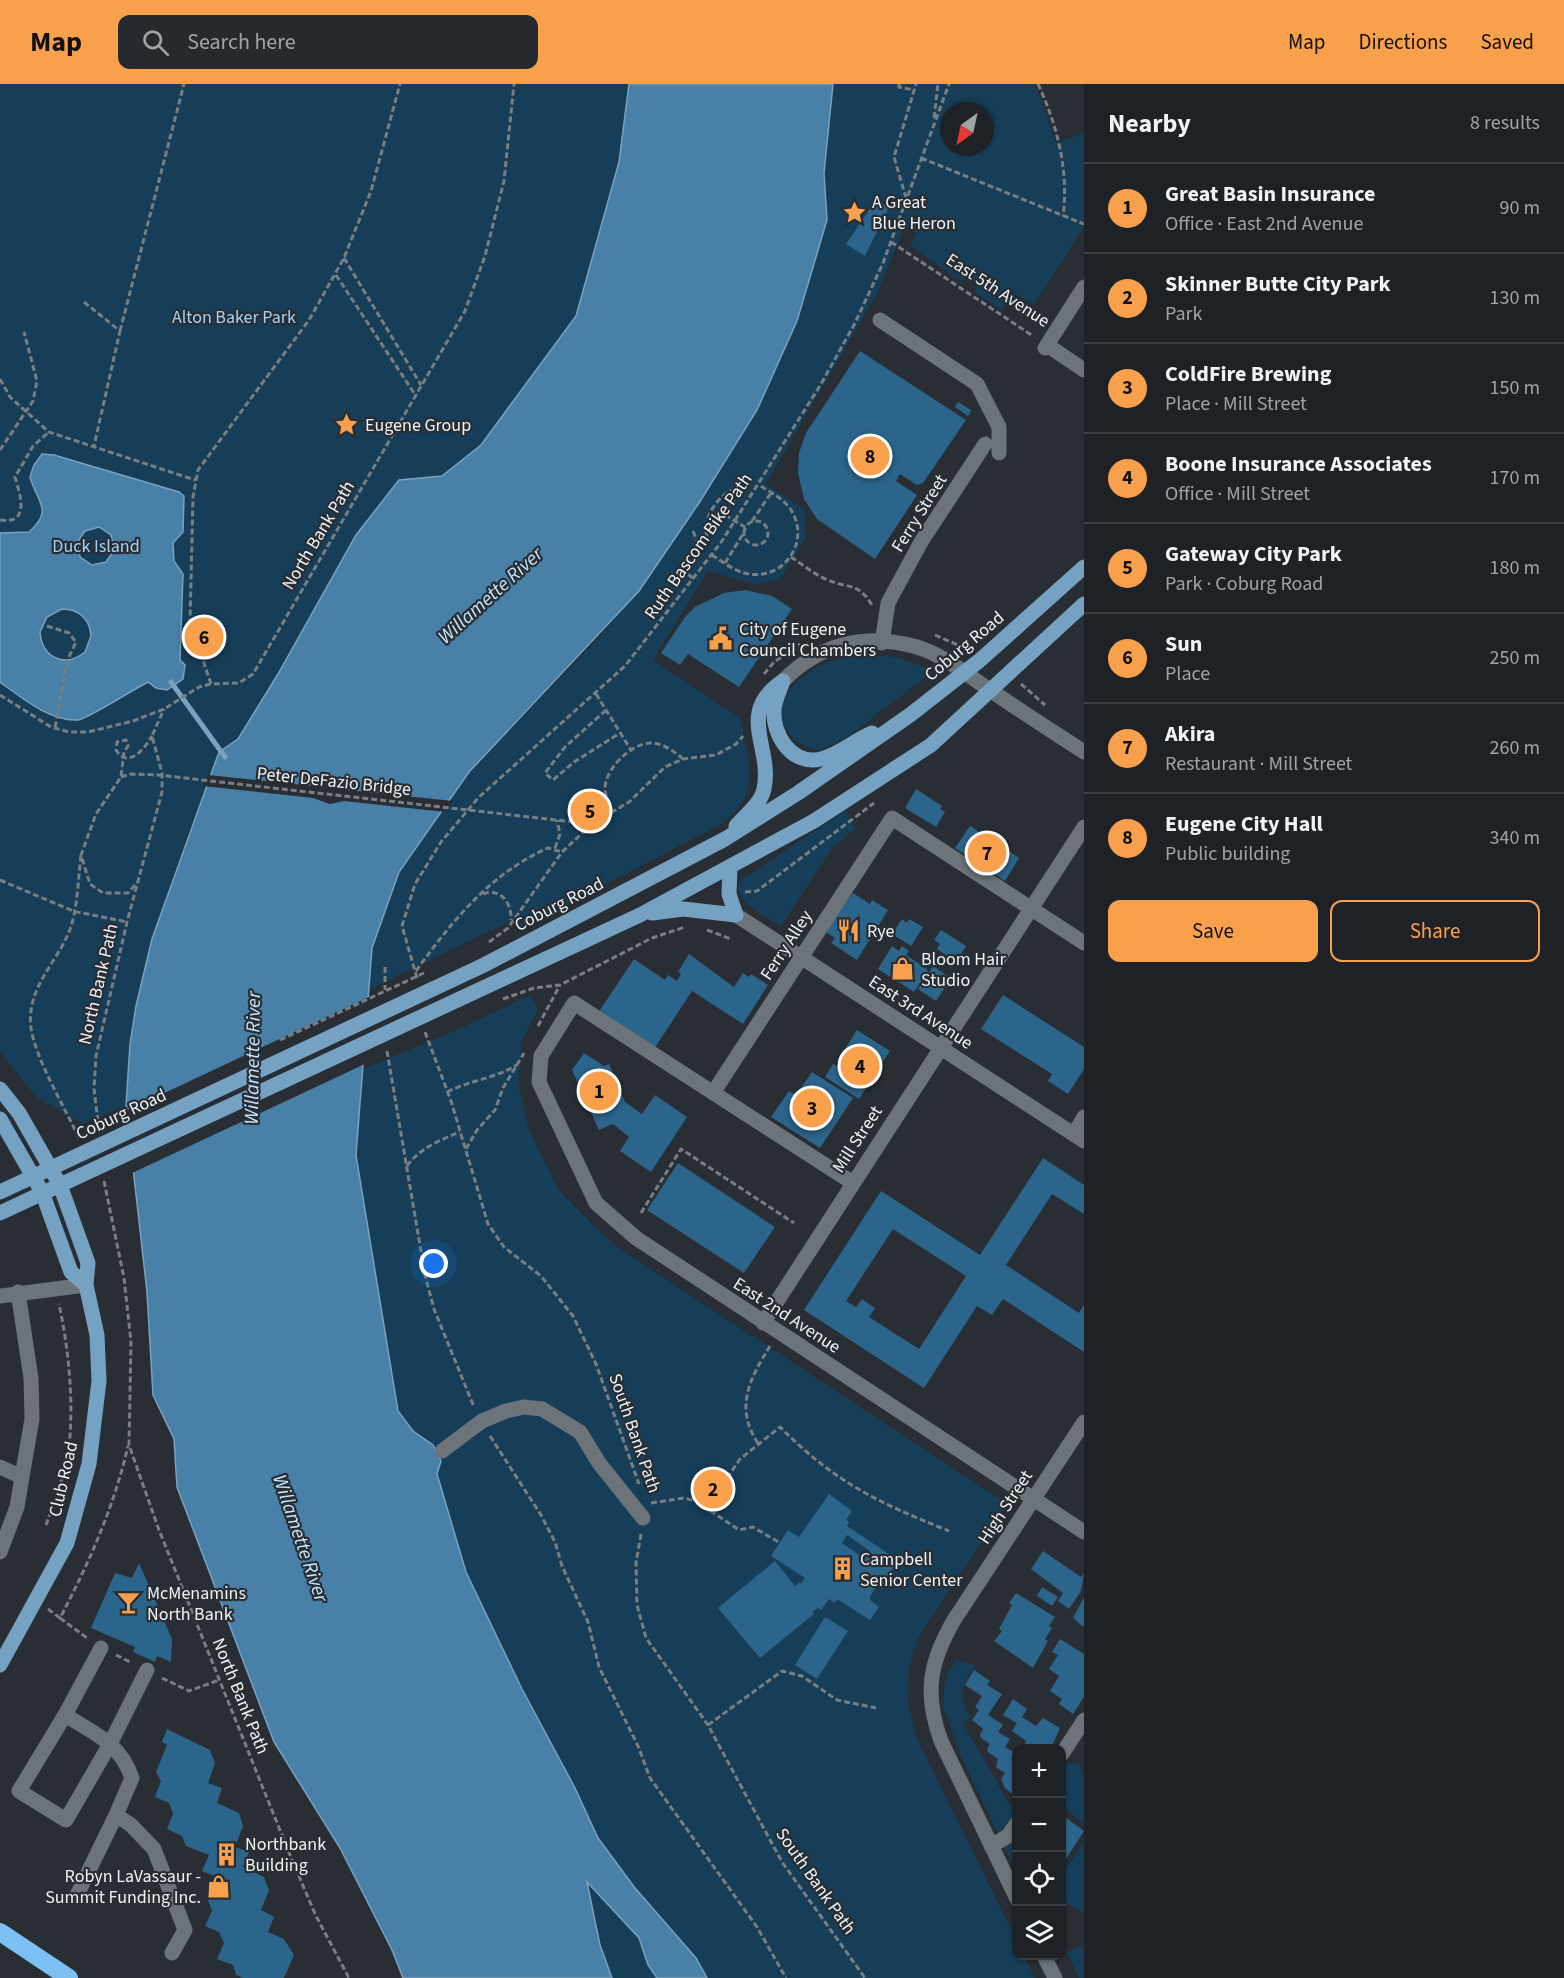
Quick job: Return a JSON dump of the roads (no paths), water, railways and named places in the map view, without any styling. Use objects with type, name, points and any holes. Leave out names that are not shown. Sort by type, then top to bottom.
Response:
[{"type":"highway","points":[[0,1932],[69,1978]]},
{"type":"main road","name":"Coburg Road","points":[[0,1192],[484,965],[725,839],[798,794],[910,715],[979,661],[1084,567]]},
{"type":"main road","points":[[0,1213],[640,915],[814,821],[931,745],[1084,604]]},
{"type":"main road","points":[[783,681],[774,708],[777,731],[787,749],[807,760],[830,756],[910,715]]},
{"type":"main road","points":[[725,839],[763,793],[765,770],[758,737],[758,720],[763,700],[771,689],[783,681]]},
{"type":"main road","points":[[640,915],[683,909],[736,915],[729,894],[730,868]]},
{"type":"main road","name":"Club Road","points":[[0,1089],[19,1113],[60,1185],[88,1263],[86,1285],[97,1335],[99,1381],[89,1464],[67,1543],[0,1665]]},
{"type":"main road","name":"Club Road","points":[[0,1119],[42,1192],[71,1272],[86,1285]]},
{"type":"street","name":"East 5th Avenue","points":[[1084,287],[1046,346],[1084,370]]},
{"type":"street","points":[[880,320],[976,384],[999,427],[999,453]]},
{"type":"street","name":"Ferry Street","points":[[883,635],[888,603],[921,542],[986,444]]},
{"type":"street","points":[[783,681],[808,658],[821,651],[883,635],[943,659],[1084,752]]},
{"type":"street","name":"Ferry Alley","points":[[713,1093],[892,818],[1030,909]]},
{"type":"street","name":"Mill Street","points":[[763,1323],[1084,827]]},
{"type":"street","points":[[1030,909],[1084,943]]},
{"type":"street","name":"East 3rd Avenue","points":[[736,915],[1079,1137]]},
{"type":"street","name":"East 2nd Avenue","points":[[713,1093],[574,1003],[541,1056],[539,1082],[596,1203],[636,1238],[1084,1532]]},
{"type":"street","points":[[713,1093],[852,1183]]},
{"type":"street","points":[[1079,1137],[1084,1117]]},
{"type":"street","points":[[0,1296],[86,1285]]},
{"type":"street","points":[[0,1551],[17,1506],[32,1419],[31,1378],[18,1292]]},
{"type":"street","points":[[442,1451],[482,1421],[524,1407],[542,1409],[580,1432],[599,1463],[645,1511]]},
{"type":"street","name":"High Street","points":[[1012,1889],[941,1741],[932,1717],[931,1678],[940,1645],[954,1620],[1084,1422]]},
{"type":"street","points":[[0,1467],[22,1477]]},
{"type":"street","points":[[101,1648],[65,1715],[19,1791],[66,1820],[110,1744],[147,1671]]},
{"type":"street","points":[[65,1715],[110,1744],[125,1758],[132,1778],[78,1893]]},
{"type":"street","points":[[1066,1748],[1084,1720]]},
{"type":"street","points":[[116,1815],[131,1825],[154,1849],[185,1930],[172,1953]]},
{"type":"street","points":[[991,1846],[1008,1836],[1012,1830]]},
{"type":"street","points":[[1046,1960],[1055,1978]]},
{"type":"water","name":"Willamette River","points":[[629,84],[833,84],[824,173],[827,220],[797,321],[757,410],[699,503],[639,591],[469,772],[399,872],[372,948],[356,1155],[398,1411],[413,1431],[433,1445],[441,1461],[437,1474],[466,1572],[522,1689],[575,1788],[598,1838],[635,1888],[696,1958],[707,1978],[657,1978],[648,1965],[639,1938],[587,1882],[600,1945],[612,1978],[403,1978],[392,1950],[340,1848],[274,1742],[177,1487],[174,1439],[153,1395],[147,1292],[126,1106],[130,1044],[136,1006],[152,939],[219,752],[238,739],[278,674],[356,535],[399,480],[442,476],[481,445],[576,316],[619,162]]},
{"type":"water","points":[[42,454],[54,455],[179,492],[184,496],[183,532],[173,543],[174,561],[183,574],[180,660],[185,665],[183,679],[167,690],[156,688],[148,682],[83,718],[67,720],[36,707],[0,682],[0,533],[29,532],[41,518],[42,506],[30,477],[34,465]],"holes":[[[99,527],[111,535],[114,550],[106,562],[92,565],[80,557],[77,543],[85,531]],[[62,609],[68,609],[83,616],[91,636],[85,652],[69,660],[55,658],[50,654],[45,648],[40,632],[47,617]]]},
{"type":"waterway","points":[[171,682],[225,757]]},
{"type":"place","name":"A Great Blue Heron","points":[[854,212]]},
{"type":"place","name":"Eugene Group","points":[[347,425]]},
{"type":"place","name":"Eugene City Hall","points":[[870,456]]},
{"type":"place","name":"Sun","points":[[204,637]]},
{"type":"place","name":"City of Eugene Council Chambers","points":[[721,639]]},
{"type":"place","name":"Gateway City Park","points":[[590,811]]},
{"type":"place","name":"Akira","points":[[987,853]]},
{"type":"place","name":"Rye","points":[[849,931]]},
{"type":"place","name":"Bloom Hair Studio","points":[[903,969]]},
{"type":"place","name":"Boone Insurance Associates","points":[[860,1066]]},
{"type":"place","name":"Great Basin Insurance","points":[[599,1091]]},
{"type":"place","name":"ColdFire Brewing","points":[[812,1108]]},
{"type":"place","name":"Skinner Butte City Park","points":[[713,1489]]},
{"type":"place","name":"Campbell Senior Center","points":[[842,1569]]},
{"type":"place","name":"McMenamins North Bank","points":[[129,1603]]},
{"type":"place","name":"Northbank Building","points":[[227,1854]]},
{"type":"place","name":"Robyn LaVassaur - Summit Funding Inc.","points":[[219,1886]]},
{"type":"park label","name":"Alton Baker Park","points":[[234,317]]},
{"type":"park label","name":"Duck Island","points":[[96,546]]}]
